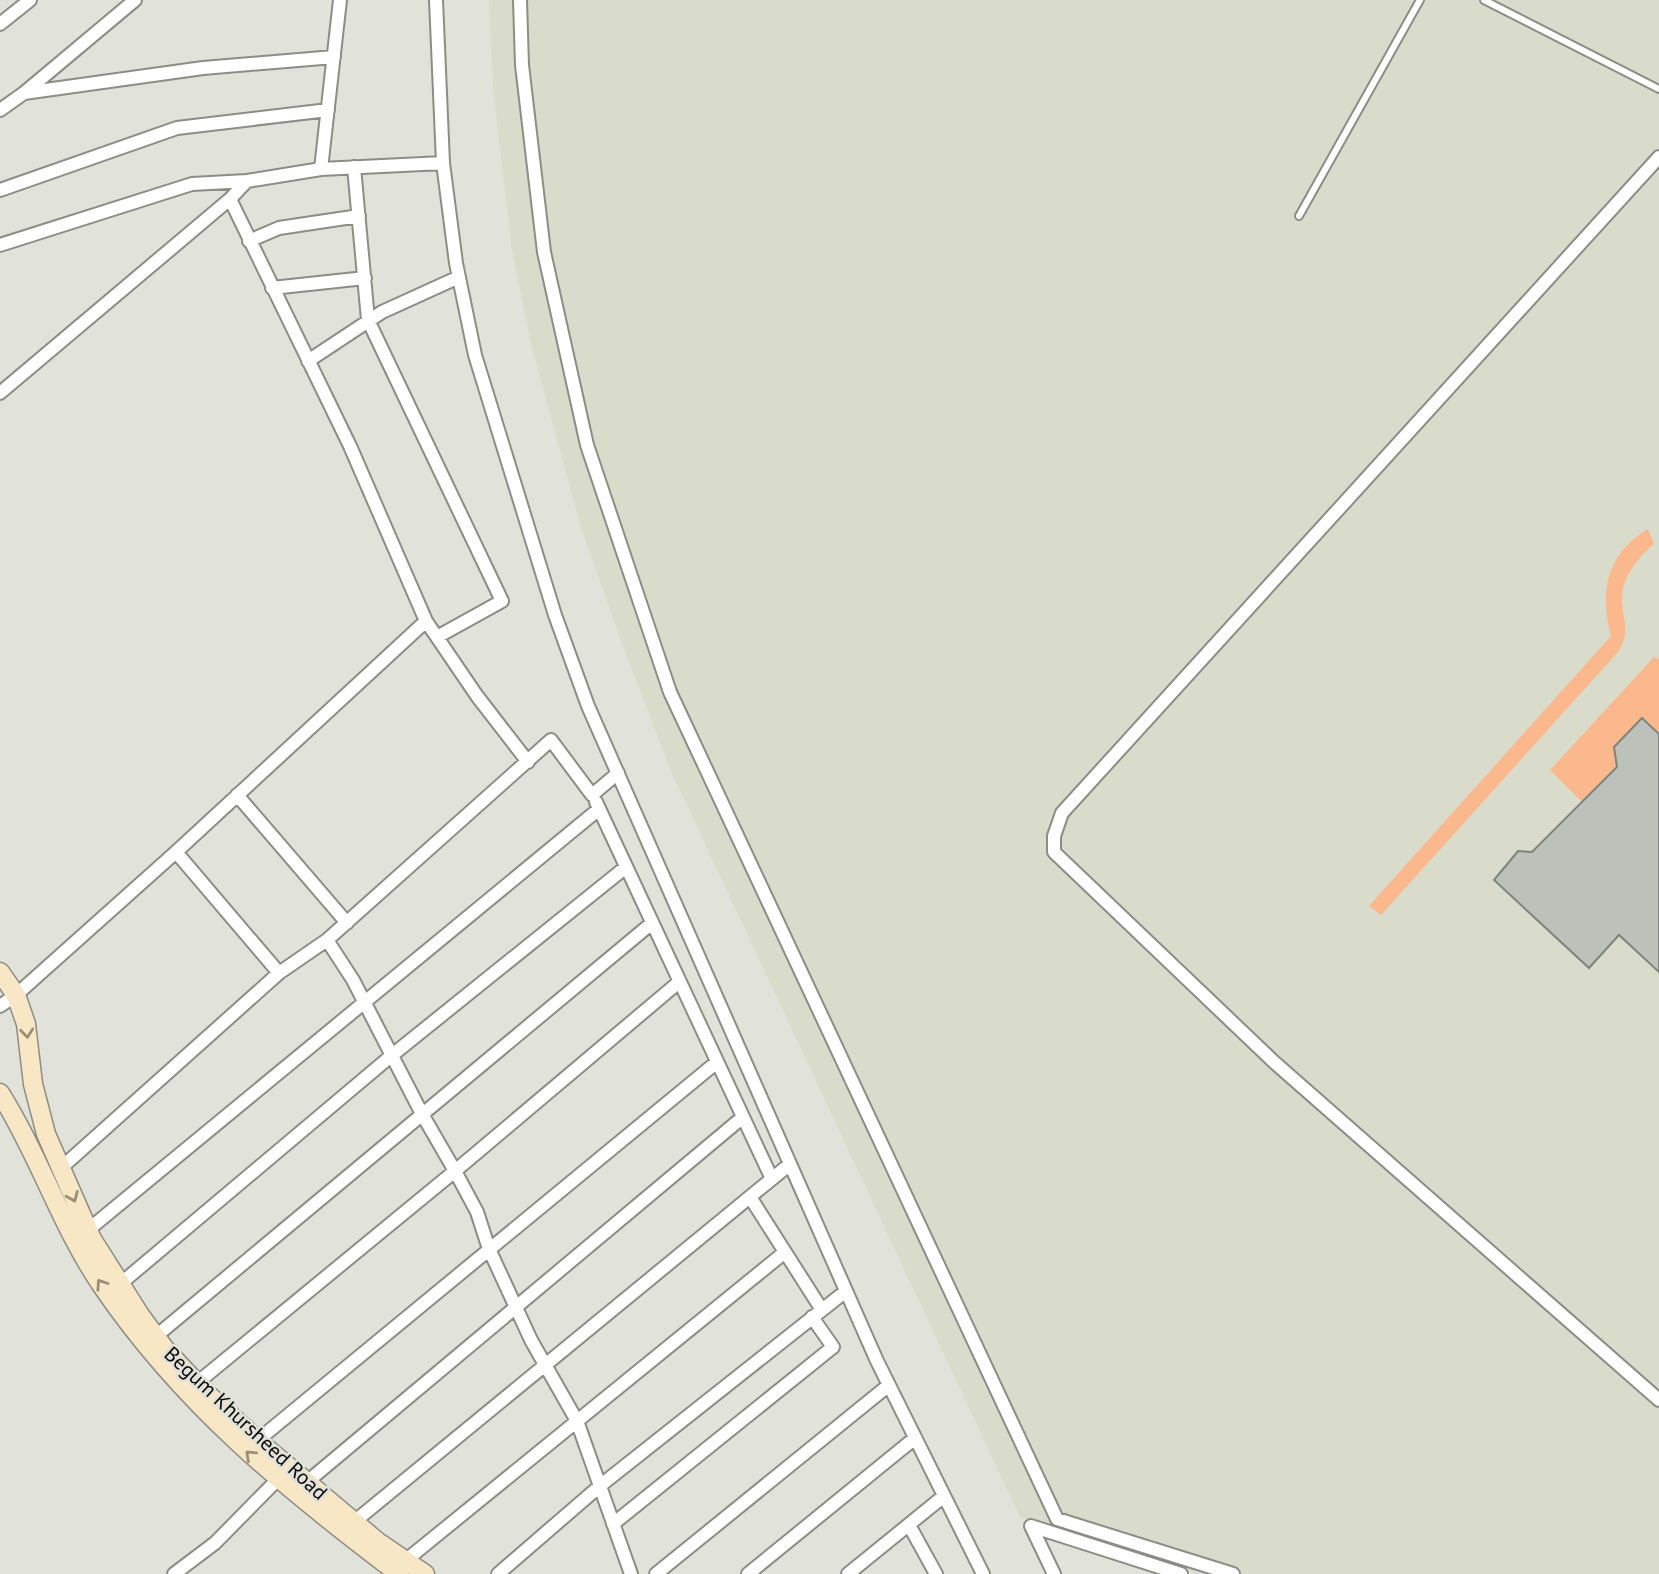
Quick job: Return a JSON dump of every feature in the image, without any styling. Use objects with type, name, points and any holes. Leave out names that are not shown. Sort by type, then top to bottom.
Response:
[{"type":"main road","name":"Begum Khursheed Road","points":[[0,972],[16,995],[26,1024],[33,1084],[46,1134],[88,1230],[119,1285],[156,1337],[197,1383],[258,1440],[284,1474],[307,1482],[402,1567]]},
{"type":"main road","name":"Begum Khursheed Road","points":[[0,1093],[16,1119],[78,1247],[102,1286],[156,1359],[199,1405],[284,1474],[402,1567],[425,1574]]},
{"type":"street","points":[[0,24],[30,0]]},
{"type":"street","points":[[0,110],[135,0]]},
{"type":"street","points":[[321,169],[340,0]]},
{"type":"street","points":[[436,0],[443,163],[459,277],[475,355],[555,615],[588,706],[846,1291],[889,1385],[983,1574]]},
{"type":"street","points":[[520,0],[522,65],[544,252],[587,445],[670,692],[1057,1519],[1233,1574]]},
{"type":"street","points":[[24,93],[203,68],[334,57]]},
{"type":"street","points":[[0,190],[177,128],[328,110]]},
{"type":"street","points":[[1659,157],[1062,813],[1054,836],[1054,852],[1274,1062],[1659,1400]]},
{"type":"street","points":[[0,246],[192,184],[247,181],[321,169],[443,163]]},
{"type":"street","points":[[354,167],[368,320],[502,601],[437,637]]},
{"type":"street","points":[[0,393],[230,199],[247,181]]},
{"type":"street","points":[[230,199],[350,446],[426,621],[477,696],[528,762]]},
{"type":"street","points":[[249,241],[279,228],[359,216]]},
{"type":"street","points":[[308,361],[382,312],[459,277]]},
{"type":"street","points":[[272,288],[365,278]]},
{"type":"street","points":[[0,1006],[16,995],[176,852],[426,621]]},
{"type":"street","points":[[61,1168],[279,973],[347,923],[551,740],[592,795],[772,1180]]},
{"type":"street","points":[[592,795],[618,773]]},
{"type":"street","points":[[237,795],[347,923]]},
{"type":"street","points":[[88,1230],[599,809]]},
{"type":"street","points":[[176,852],[279,973]]},
{"type":"street","points":[[119,1285],[391,1056],[626,867]]},
{"type":"street","points":[[156,1337],[652,923]]},
{"type":"street","points":[[327,940],[364,1001],[422,1114],[477,1212],[489,1248],[544,1366],[577,1421],[631,1574]]},
{"type":"street","points":[[197,1383],[680,982]]},
{"type":"street","points":[[258,1440],[717,1062]]},
{"type":"street","points":[[307,1482],[743,1117]]},
{"type":"street","points":[[354,1522],[790,1164]]},
{"type":"street","points":[[613,1524],[833,1347],[785,1252],[750,1197]]},
{"type":"street","points":[[402,1567],[785,1252]]},
{"type":"street","points":[[498,1574],[601,1485],[846,1291]]},
{"type":"street","points":[[656,1574],[889,1385]]},
{"type":"street","points":[[748,1574],[915,1437]]},
{"type":"street","points":[[174,1574],[215,1543],[284,1474]]},
{"type":"street","points":[[848,1574],[944,1496]]},
{"type":"street","points":[[909,1525],[936,1574]]},
{"type":"street","points":[[1054,1574],[1031,1526],[1173,1573]]},
{"type":"lane","points":[[1299,216],[1420,0]]},
{"type":"lane","points":[[1484,0],[1659,89]]},
{"type":"shaded area","points":[[489,0],[1659,0],[1659,1574],[1201,1574],[1020,1517],[671,771],[581,528],[531,344],[512,250],[493,88]]},
{"type":"shaded area","points":[[1648,529],[1654,544],[1636,562],[1624,585],[1622,602],[1625,632],[1618,652],[1381,915],[1369,906],[1611,636],[1606,604],[1610,575],[1623,550]]},
{"type":"shaded area","points":[[1654,657],[1659,659],[1659,734],[1641,718],[1614,747],[1617,767],[1582,802],[1550,770]]},
{"type":"building","points":[[1642,718],[1659,734],[1659,972],[1619,935],[1589,968],[1494,880],[1518,851],[1532,852],[1617,767],[1614,747]]}]
